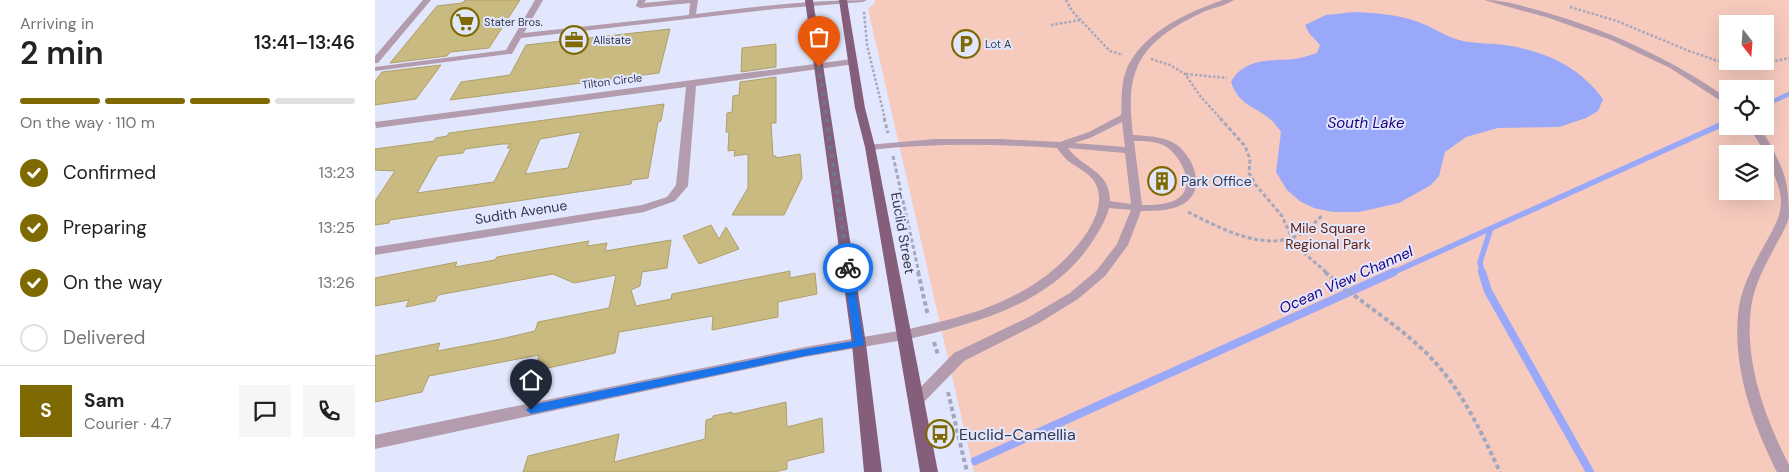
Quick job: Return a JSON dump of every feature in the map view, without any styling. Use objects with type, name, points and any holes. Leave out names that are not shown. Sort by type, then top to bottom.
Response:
[{"type":"main road","name":"Euclid Street","points":[[843,1],[852,62],[870,147],[929,472]]},
{"type":"main road","points":[[810,2],[859,344],[873,472]]},
{"type":"street","name":"Tilton Circle","points":[[375,124],[852,62]]},
{"type":"street","name":"Sudith Avenue","points":[[375,251],[644,208],[671,199],[682,186],[691,84]]},
{"type":"street","points":[[375,442],[805,352],[904,335]]},
{"type":"lane","points":[[375,61],[427,0]]},
{"type":"lane","points":[[375,69],[509,52],[539,0]]},
{"type":"lane","points":[[642,0],[640,6],[694,0],[691,16]]},
{"type":"lane","points":[[916,401],[959,357],[989,340],[1034,320],[1074,296],[1101,272],[1122,245],[1137,208],[1135,177],[1126,116],[1127,83],[1132,68],[1153,39],[1168,27],[1201,10],[1230,0]]},
{"type":"lane","points":[[1488,0],[1543,13],[1638,48],[1710,88],[1719,95]]},
{"type":"lane","points":[[519,36],[810,2],[862,2]]},
{"type":"lane","points":[[1061,146],[1068,141],[1085,137],[1105,128],[1126,116]]},
{"type":"lane","points":[[1760,135],[1771,154],[1782,181],[1786,205],[1782,222],[1747,294],[1744,315],[1746,370],[1775,453],[1785,472]]},
{"type":"lane","points":[[870,147],[947,140],[992,140],[1061,146],[1157,140],[1179,152],[1192,180],[1191,191],[1185,198],[1175,204],[1137,208],[1106,204]]},
{"type":"lane","points":[[904,335],[975,318],[1023,297],[1062,270],[1087,244],[1106,204],[1101,184],[1084,166],[1070,157],[1061,146]]},
{"type":"path","points":[[1066,0],[1067,5],[1111,51],[1170,65],[1185,74],[1201,97],[1245,146],[1250,159],[1249,173],[1255,184],[1282,216],[1292,238],[1317,266],[1421,348],[1453,384],[1476,420],[1500,472]]},
{"type":"path","points":[[862,2],[866,23],[867,45],[931,329],[944,374],[967,472]]},
{"type":"path","points":[[1568,7],[1630,26],[1699,54],[1727,62],[1746,66],[1763,65],[1789,58]]},
{"type":"path","points":[[1051,25],[1081,20]]},
{"type":"path","points":[[1185,74],[1227,78]]},
{"type":"path","points":[[1175,204],[1241,236],[1276,241],[1292,238],[1313,226],[1322,216]]},
{"type":"green space","name":"Mile Square Regional Park","points":[[874,0],[1789,0],[1789,472],[974,472],[868,9],[875,3]]},
{"type":"water","name":"South Lake","points":[[1354,12],[1401,17],[1419,22],[1458,40],[1500,44],[1534,51],[1572,69],[1594,87],[1603,99],[1598,111],[1586,118],[1559,127],[1498,128],[1466,137],[1445,152],[1439,176],[1431,185],[1399,203],[1359,212],[1333,212],[1314,208],[1301,202],[1287,190],[1276,172],[1281,132],[1265,115],[1243,101],[1231,82],[1236,74],[1243,69],[1259,62],[1297,59],[1317,53],[1320,45],[1309,33],[1305,25],[1326,15]]},
{"type":"building","points":[[465,0],[520,0],[489,48],[450,52],[447,56],[390,63],[437,6],[462,3]]},
{"type":"building","points":[[670,29],[659,73],[450,100],[461,82],[510,75],[526,45]]},
{"type":"building","points":[[776,44],[776,67],[741,72],[742,48]]},
{"type":"building","points":[[441,65],[416,99],[375,105],[375,81],[382,72]]},
{"type":"building","points":[[776,77],[776,123],[771,123],[773,156],[776,156],[776,158],[800,154],[802,178],[784,215],[732,215],[748,188],[748,154],[734,156],[735,150],[728,151],[727,113],[732,112],[733,96],[739,95],[740,82]]},
{"type":"building","points":[[664,104],[661,121],[658,122],[648,178],[632,180],[631,184],[390,220],[389,223],[375,225],[375,201],[395,171],[375,170],[375,149],[434,141],[436,138],[447,136],[449,133]],"holes":[[[581,132],[568,168],[525,174],[540,139]],[[510,144],[507,148],[511,148],[494,182],[417,193],[438,156],[463,153],[465,149]]]},
{"type":"building","name":"Park Office","points":[[1150,172],[1174,173],[1175,190],[1150,189]]},
{"type":"building","points":[[711,225],[719,239],[726,227],[739,249],[699,264],[683,236]]},
{"type":"building","points":[[671,240],[667,268],[642,272],[640,286],[631,290],[636,306],[671,299],[672,294],[790,271],[790,278],[815,273],[817,294],[778,302],[778,317],[712,330],[713,316],[619,332],[615,353],[535,371],[539,355],[429,376],[422,392],[375,402],[375,356],[440,343],[437,351],[501,339],[535,331],[538,322],[609,308],[616,275],[574,283],[553,274],[438,295],[435,301],[406,307],[409,300],[375,306],[375,278],[457,262],[455,267],[495,260],[497,257],[589,241],[587,246],[607,243],[605,251]]},
{"type":"building","points":[[786,402],[787,427],[822,418],[824,452],[787,461],[787,469],[775,472],[523,472],[528,456],[619,434],[614,462],[705,439],[706,420],[713,418],[713,416],[732,412],[732,414],[738,413]]},
{"type":"waterway","name":"Ocean View Channel","points":[[1774,101],[1789,94]]},
{"type":"waterway","name":"Ocean View Channel","points":[[1392,273],[1719,126]]},
{"type":"waterway","points":[[1482,273],[1480,262],[1490,231]]},
{"type":"waterway","name":"Ocean View Channel","points":[[975,461],[1394,272]]},
{"type":"waterway","points":[[1482,272],[1488,291],[1590,472]]},
{"type":"way so far","points":[[819,67],[848,268]]},
{"type":"place","name":"Stater Bros.","points":[[465,22]]},
{"type":"place","name":"Allstate","points":[[574,40]]},
{"type":"place","name":"Lot A","points":[[966,44]]},
{"type":"place","name":"Park Office","points":[[1162,181]]},
{"type":"place","name":"Euclid-Camellia","points":[[940,434]]},
{"type":"route","points":[[531,410],[805,352],[859,344],[848,268]]}]
